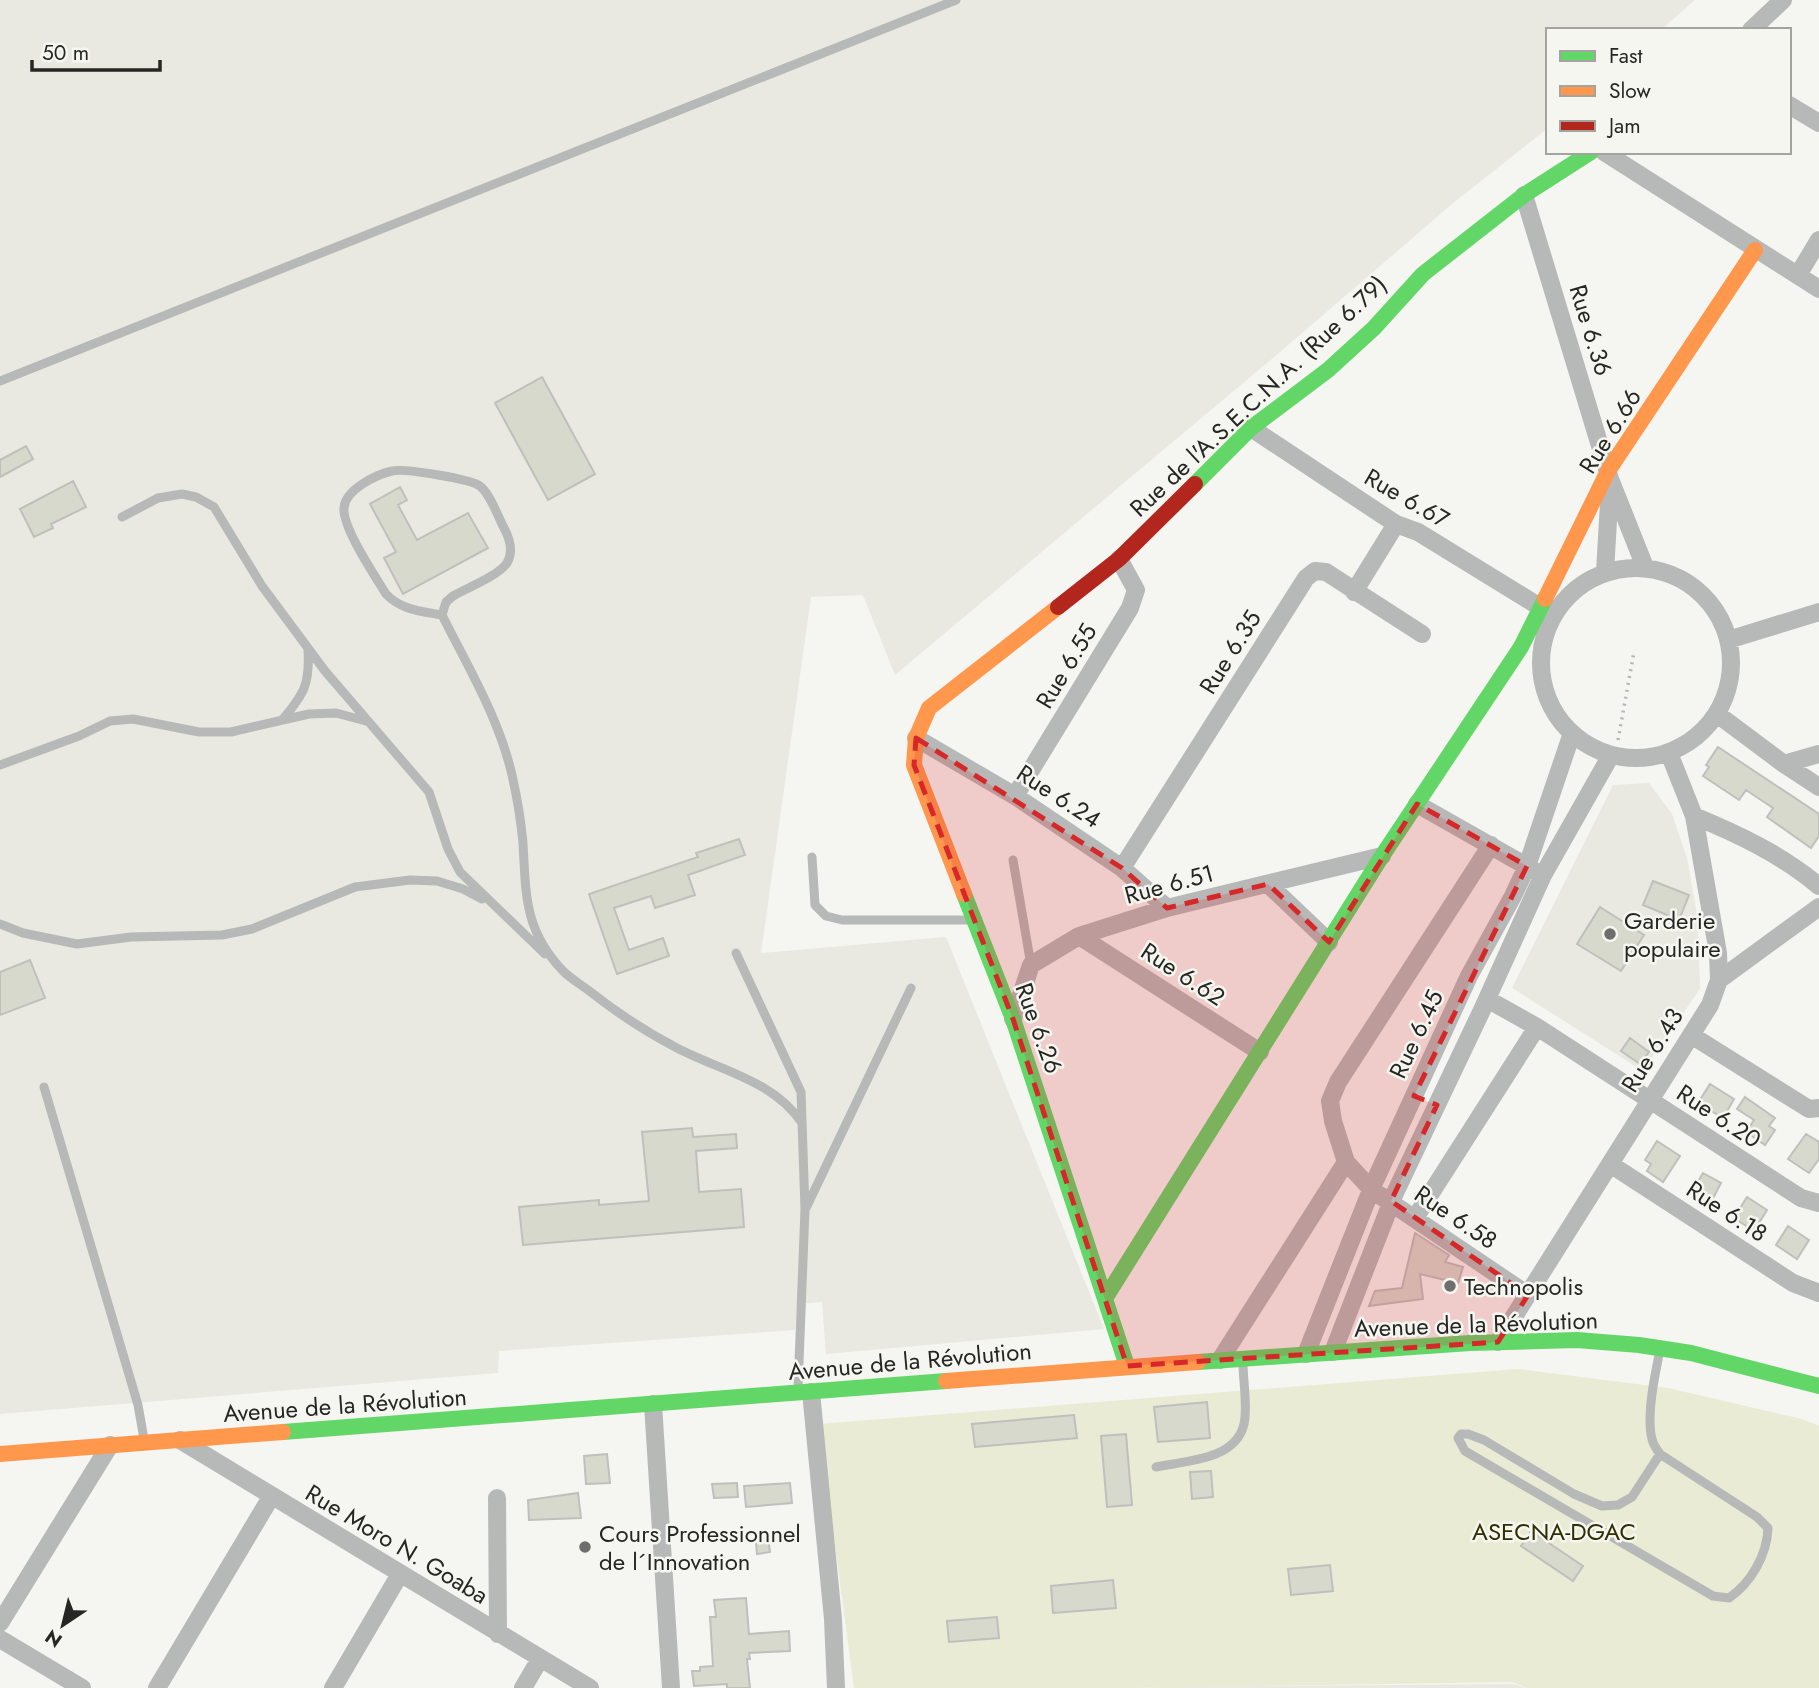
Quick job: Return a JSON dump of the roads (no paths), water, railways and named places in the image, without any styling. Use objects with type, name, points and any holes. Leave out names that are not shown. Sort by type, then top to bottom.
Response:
[{"type":"street","points":[[1753,28],[1783,0]]},
{"type":"street","points":[[1791,105],[1819,123]]},
{"type":"street","name":"Rue de l'A.S.E.C.N.A. (Rue 6.79)","points":[[929,708],[1119,559],[1251,428],[1328,370],[1374,328],[1423,274],[1524,195],[1588,154]]},
{"type":"street","points":[[1607,154],[1819,289]]},
{"type":"street","name":"Rue 6.36","points":[[1524,195],[1609,475],[1645,567]]},
{"type":"street","points":[[1798,275],[1819,240]]},
{"type":"street","name":"Rue 6.66","points":[[1106,1297],[1382,856],[1521,647],[1609,475],[1755,250]]},
{"type":"street","name":"Rue 6.67","points":[[1251,428],[1396,524],[1418,532],[1540,607]]},
{"type":"street","name":"Rue 6.36","points":[[1605,572],[1609,475]]},
{"type":"street","points":[[1354,592],[1396,524]]},
{"type":"street","name":"Rue 6.55","points":[[1015,796],[1130,608],[1136,590],[1119,559]]},
{"type":"street","points":[[1645,567],[1667,573],[1695,588],[1716,611],[1728,640],[1731,666],[1727,691],[1717,714],[1696,738],[1669,753],[1642,759],[1613,756],[1571,736],[1556,716],[1542,684],[1541,650],[1553,615],[1568,595],[1588,580],[1605,572],[1645,567]]},
{"type":"street","name":"Rue 6.35","points":[[1122,868],[1307,578],[1315,571],[1325,572],[1422,634]]},
{"type":"street","points":[[1728,640],[1819,612]]},
{"type":"street","name":"Rue 6.26","points":[[929,708],[916,738],[914,765],[1013,1019],[1127,1366]]},
{"type":"street","points":[[1717,714],[1819,788]]},
{"type":"street","name":"Rue 6.45","points":[[1333,1352],[1392,1202],[1485,1005],[1535,871],[1571,736]]},
{"type":"street","name":"Rue 6.24","points":[[916,738],[1015,796],[1122,868],[1167,908]]},
{"type":"street","name":"Rue 6.43","points":[[1498,1342],[1710,1005],[1719,980],[1718,953],[1694,816],[1669,753]]},
{"type":"street","points":[[1784,764],[1819,754]]},
{"type":"street","name":"Rue 6.45","points":[[1306,1354],[1372,1189],[1457,1003],[1535,871],[1613,756]]},
{"type":"street","points":[[1416,804],[1535,871]]},
{"type":"street","points":[[1694,816],[1729,830],[1799,869],[1819,886]]},
{"type":"street","points":[[1220,1360],[1346,1162],[1333,1121],[1330,1101],[1338,1082],[1491,845]]},
{"type":"street","name":"Rue 6.51","points":[[1031,965],[1079,936],[1167,908],[1382,856]]},
{"type":"street","points":[[1268,884],[1329,942]]},
{"type":"street","points":[[1719,980],[1819,907]]},
{"type":"street","name":"Rue 6.62","points":[[1079,936],[1260,1052]]},
{"type":"street","points":[[1013,1019],[1031,965]]},
{"type":"street","name":"Rue 6.20","points":[[1457,1003],[1485,1005],[1537,1027],[1801,1198],[1819,1203]]},
{"type":"street","points":[[1415,1218],[1537,1027]]},
{"type":"street","points":[[1691,1035],[1809,1109],[1819,1108]]},
{"type":"street","points":[[1414,1096],[1437,1105]]},
{"type":"street","name":"Rue 6.58","points":[[1346,1162],[1372,1189],[1528,1295]]},
{"type":"street","name":"Rue 6.18","points":[[1610,1164],[1793,1283],[1819,1293]]},
{"type":"street","name":"Avenue de la Révolution","points":[[0,1454],[416,1424],[1127,1366],[1498,1342],[1580,1341],[1661,1349],[1752,1366],[1819,1386]]},
{"type":"street","points":[[804,1392],[833,1619],[836,1688]]},
{"type":"street","points":[[653,1404],[671,1688]]},
{"type":"street","name":"Rue Moro N. Goaba","points":[[179,1440],[590,1688]]},
{"type":"street","points":[[0,1623],[110,1445]]},
{"type":"street","points":[[156,1688],[271,1497]]},
{"type":"street","points":[[497,1498],[498,1634]]},
{"type":"street","points":[[333,1688],[400,1574]]},
{"type":"street","points":[[0,1639],[82,1688]]},
{"type":"street","points":[[523,1688],[540,1659]]},
{"type":"lane","points":[[0,381],[956,0]]},
{"type":"lane","points":[[442,615],[408,609],[393,602],[386,594],[346,524],[343,510],[346,499],[358,486],[393,470],[469,480],[485,491],[510,540],[511,551],[501,570],[453,596],[446,602],[442,615],[494,716],[512,774],[523,840],[525,897],[532,924],[545,948],[564,972]]},
{"type":"lane","points":[[122,517],[158,498],[182,494],[196,497],[214,508],[262,586],[308,648],[367,722],[429,792],[448,849],[460,872],[564,972],[620,1014],[678,1048],[766,1087],[792,1108],[802,1123]]},
{"type":"lane","points":[[282,720],[301,698],[307,684],[308,648]]},
{"type":"lane","points":[[0,765],[79,736],[110,721],[133,719],[200,732],[231,732],[309,715],[336,713],[367,722]]},
{"type":"lane","points":[[812,857],[816,905],[826,916],[842,920],[974,920]]},
{"type":"lane","points":[[1013,860],[1031,965]]},
{"type":"lane","points":[[0,924],[23,933],[77,944],[131,937],[222,935],[252,929],[355,887],[410,880],[437,881],[463,889],[490,903]]},
{"type":"lane","points":[[736,953],[801,1092],[805,1209],[804,1392]]},
{"type":"lane","points":[[805,1209],[911,988]]},
{"type":"lane","points":[[44,1087],[138,1405],[145,1442]]},
{"type":"lane","points":[[1660,1454],[1632,1497],[1618,1505],[1602,1506],[1574,1494],[1484,1440],[1468,1434],[1461,1434],[1458,1438],[1465,1451],[1476,1458],[1713,1596],[1728,1598],[1739,1591],[1759,1563],[1767,1544],[1768,1528],[1757,1517],[1660,1454],[1652,1439],[1651,1419],[1655,1375],[1661,1349]]},
{"type":"lane","points":[[1156,1468],[1223,1452],[1238,1441],[1244,1422],[1242,1358]]},
{"type":"place","name":"Garderie populaire","points":[[1610,934]]},
{"type":"place","name":"Technopolis","points":[[1450,1286]]},
{"type":"place","name":"Cours Professionnel de l´Innovation","points":[[585,1547]]},
{"type":"park label","name":"ASECNA-DGAC","points":[[1554,1531]]}]
